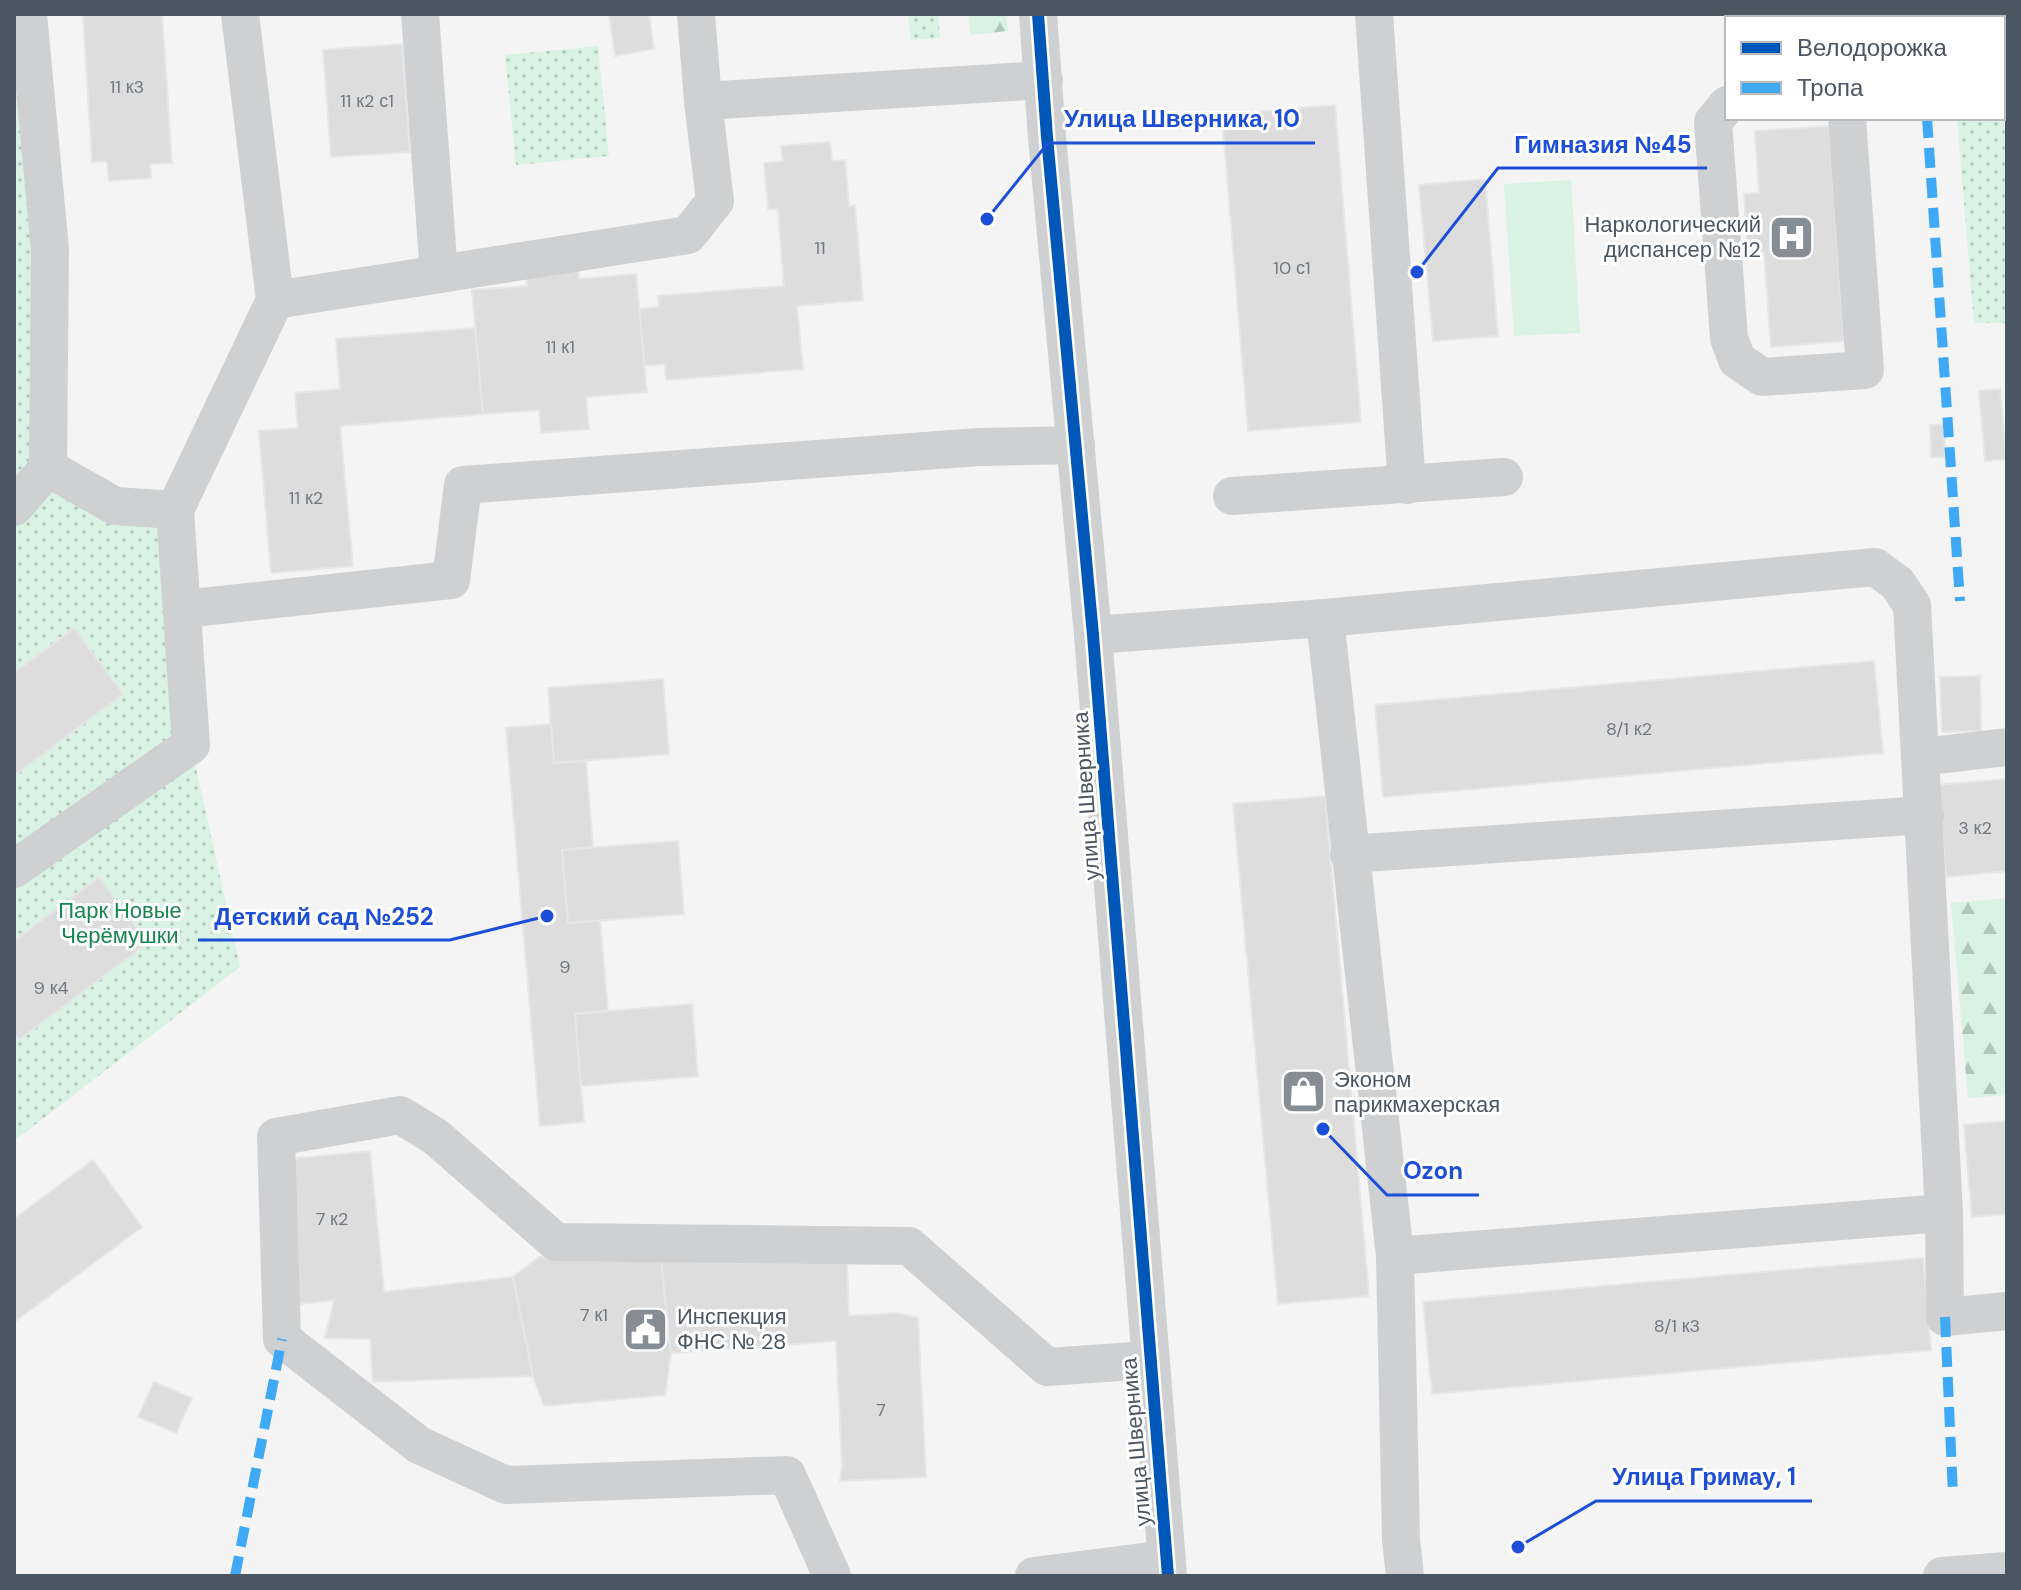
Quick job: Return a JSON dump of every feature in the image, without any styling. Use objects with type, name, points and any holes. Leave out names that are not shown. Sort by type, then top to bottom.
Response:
[{"type":"street","points":[[14,507],[48,468],[50,250],[28,14]]},
{"type":"street","points":[[14,869],[191,745],[175,510],[275,300],[240,14]]},
{"type":"street","points":[[420,14],[439,274]]},
{"type":"street","points":[[275,300],[688,235],[715,201],[696,14]]},
{"type":"street","name":"улица Шверника","points":[[1038,14],[1093,635],[1167,1567]]},
{"type":"street","points":[[1374,14],[1407,485]]},
{"type":"street","points":[[703,101],[1044,80]]},
{"type":"street","points":[[1725,107],[1713,122],[1729,338],[1737,360],[1762,377],[1865,370],[1847,120]]},
{"type":"street","points":[[183,609],[451,580],[463,485],[979,447],[1076,445]]},
{"type":"street","points":[[48,468],[115,506],[175,510]]},
{"type":"street","points":[[1232,496],[1504,477]]},
{"type":"street","points":[[1093,635],[1325,618],[1875,567],[1897,583],[1912,605],[1944,1213],[1945,1317],[2007,1311]]},
{"type":"street","points":[[1325,618],[1395,1256],[1401,1539],[1405,1576]]},
{"type":"street","points":[[1921,757],[2007,747]]},
{"type":"street","points":[[1349,854],[1925,815]]},
{"type":"street","points":[[832,1576],[787,1475],[506,1485],[419,1445],[282,1339],[276,1137],[400,1115],[436,1137],[556,1242],[909,1246],[1047,1367],[1149,1360]]},
{"type":"street","points":[[1395,1256],[1944,1213]]},
{"type":"street","points":[[1034,1576],[1167,1567]]},
{"type":"street","points":[[1942,1576],[2007,1571]]},
{"type":"green space","name":"Парк Новые Черёмушки","points":[[14,14],[48,468],[175,510],[191,745],[240,967],[14,1141]]},
{"type":"green space","points":[[908,14],[938,14],[940,38],[911,40]]},
{"type":"green space","points":[[968,14],[1006,14],[1008,31],[971,35]]},
{"type":"green space","points":[[2007,14],[2007,323],[1974,323],[1957,120],[2005,120],[2005,16],[1949,16]]},
{"type":"green space","points":[[598,46],[609,156],[516,165],[505,55]]},
{"type":"green space","points":[[1571,180],[1580,333],[1514,336],[1504,184]]},
{"type":"green space","points":[[2007,898],[2007,1095],[1968,1098],[1951,903]]},
{"type":"building","points":[[83,14],[162,14],[172,163],[150,164],[151,178],[109,181],[107,161],[92,162]]},
{"type":"building","points":[[609,14],[649,14],[654,49],[615,56]]},
{"type":"building","points":[[402,44],[410,152],[331,157],[323,50]]},
{"type":"building","points":[[1335,105],[1361,422],[1248,431],[1222,115]]},
{"type":"building","name":"Наркологический диспансер №12","points":[[1829,126],[1844,341],[1771,347],[1764,253],[1748,254],[1744,194],[1759,193],[1755,131]]},
{"type":"building","points":[[830,142],[832,161],[845,160],[849,206],[855,205],[863,300],[797,306],[803,369],[666,380],[665,364],[644,366],[639,309],[659,307],[658,296],[784,286],[778,209],[768,209],[764,163],[783,161],[781,146]]},
{"type":"building","points":[[1485,179],[1498,336],[1433,341],[1419,185]]},
{"type":"building","points":[[577,257],[579,279],[636,274],[647,392],[586,397],[589,429],[541,433],[539,410],[483,414],[472,290],[527,286],[525,261]]},
{"type":"building","points":[[475,328],[483,414],[340,426],[353,566],[271,573],[259,431],[298,428],[295,393],[340,389],[336,339]]},
{"type":"building","points":[[2000,389],[2006,459],[1985,461],[1979,391]]},
{"type":"building","points":[[1944,424],[1945,457],[1931,457],[1930,425]]},
{"type":"building","points":[[74,628],[123,694],[14,776],[14,673]]},
{"type":"building","points":[[1874,661],[1883,753],[1383,797],[1375,705]]},
{"type":"building","points":[[1980,676],[1981,731],[1942,732],[1940,677]]},
{"type":"building","points":[[663,679],[669,754],[554,763],[548,688]]},
{"type":"building","points":[[551,724],[554,763],[586,761],[593,847],[562,850],[568,923],[600,920],[608,1011],[575,1014],[584,1122],[540,1126],[506,728]]},
{"type":"building","points":[[2007,779],[2007,871],[1946,877],[1938,785]]},
{"type":"building","points":[[1325,796],[1369,1296],[1278,1304],[1233,804]]},
{"type":"building","points":[[678,841],[684,914],[568,923],[562,850]]},
{"type":"building","points":[[99,877],[148,943],[19,1040],[14,1033],[14,941]]},
{"type":"building","points":[[692,1004],[698,1076],[581,1086],[575,1014]]},
{"type":"building","points":[[2007,1121],[2007,1214],[1972,1217],[1964,1125]]},
{"type":"building","points":[[370,1151],[384,1292],[513,1277],[533,1376],[373,1382],[370,1339],[325,1338],[334,1300],[294,1305],[281,1160]]},
{"type":"building","points":[[93,1160],[142,1227],[14,1322],[14,1219]]},
{"type":"building","points":[[539,1257],[661,1260],[671,1353],[665,1395],[544,1406],[533,1376],[513,1277]]},
{"type":"building","points":[[1923,1258],[1931,1350],[1432,1394],[1423,1302]]},
{"type":"building","points":[[661,1260],[847,1263],[849,1316],[898,1313],[918,1318],[926,1477],[840,1481],[842,1466],[836,1341],[671,1353]]},
{"type":"building","points":[[154,1382],[192,1398],[176,1433],[138,1417]]},
{"type":"marked path","points":[[1927,120],[1960,601]]},
{"type":"marked path","points":[[1945,1317],[1953,1495]]},
{"type":"marked path","points":[[235,1576],[282,1339]]},
{"type":"cycle path","points":[[1038,14],[1093,635],[1168,1576]]},
{"type":"place","name":"Улица Шверника, 10","points":[[987,219]]},
{"type":"place","name":"Наркологический диспансер №12","points":[[1792,237]]},
{"type":"place","name":"Гимназия №45","points":[[1417,272]]},
{"type":"place","name":"Детский сад №252","points":[[547,916]]},
{"type":"place","name":"Эконом парикмахерская","points":[[1303,1092]]},
{"type":"place","name":"Ozon","points":[[1323,1129]]},
{"type":"place","name":"Инспекция ФНС № 28","points":[[646,1329]]},
{"type":"place","name":"Улица Гримау, 1","points":[[1518,1547]]}]
